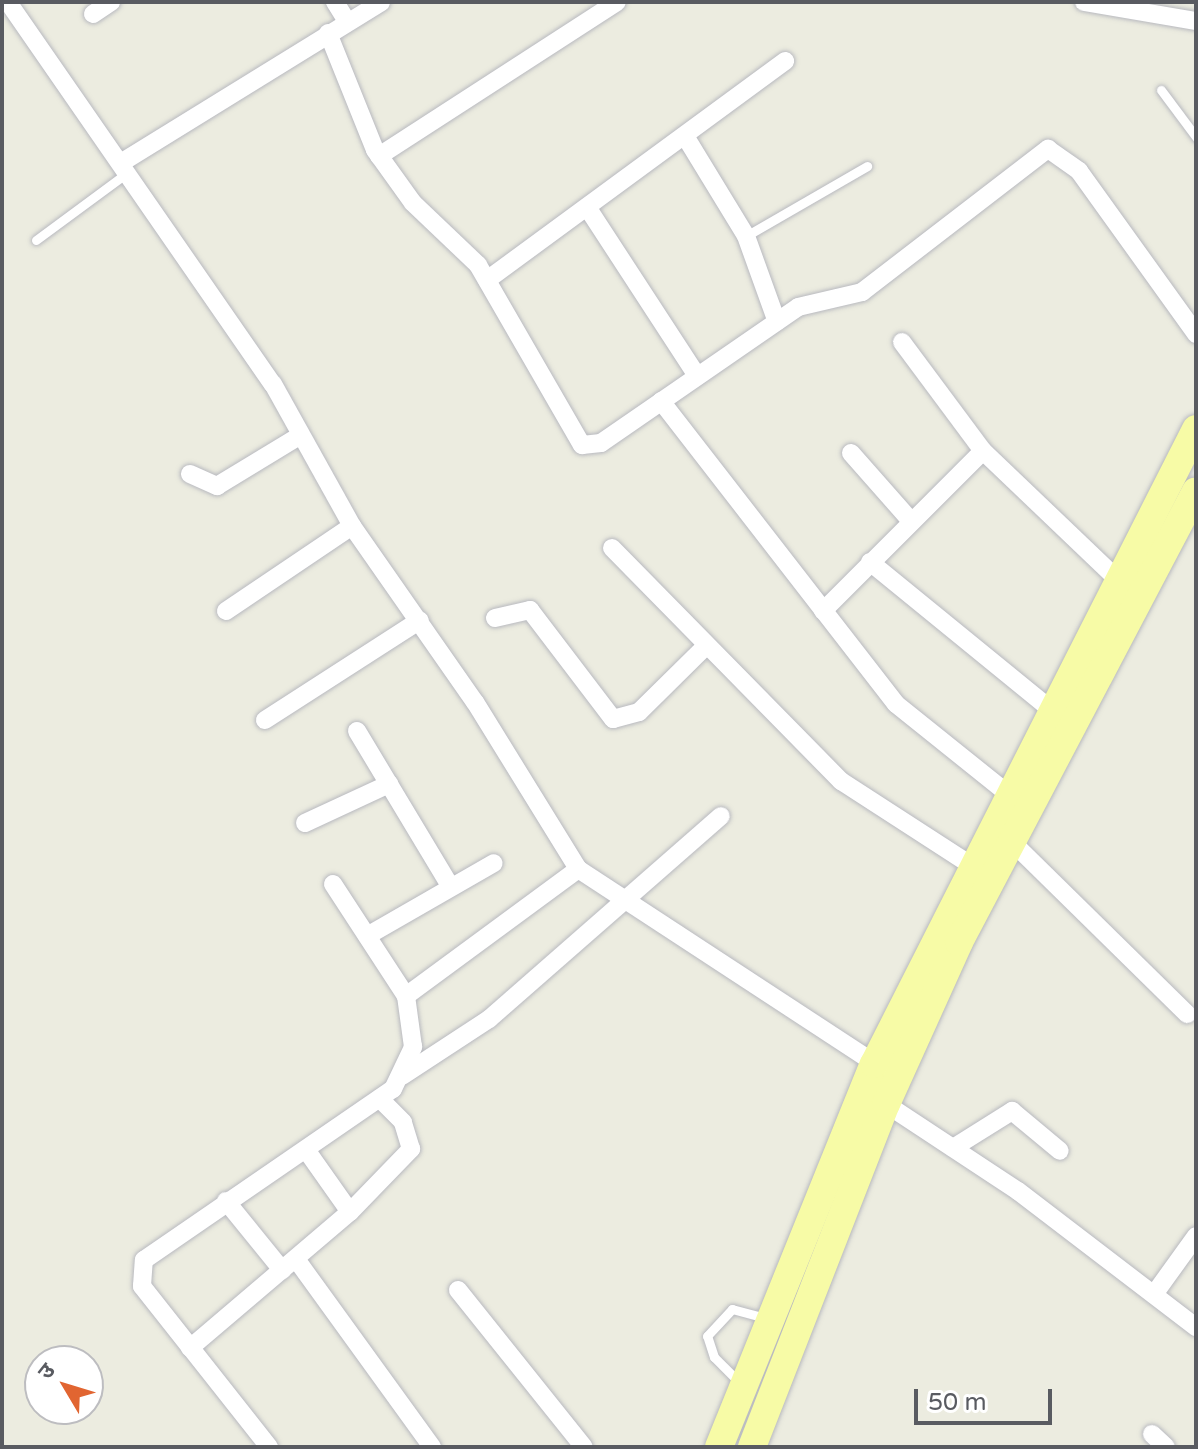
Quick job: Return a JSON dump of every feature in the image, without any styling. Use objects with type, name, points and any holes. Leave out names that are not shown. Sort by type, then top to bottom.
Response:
[{"type":"main road","points":[[719,1447],[770,1319],[886,1070],[971,865],[1116,578],[1196,429]]},
{"type":"main road","points":[[752,1447],[886,1104],[886,1070],[1196,491]]},
{"type":"street","points":[[8,2],[126,166],[301,435],[352,526],[420,620],[578,869],[631,899],[669,934],[886,1070]]},
{"type":"street","points":[[93,14],[111,2]]},
{"type":"street","points":[[335,2],[347,21]]},
{"type":"street","points":[[126,166],[328,33],[381,2]]},
{"type":"street","points":[[379,156],[617,2]]},
{"type":"street","points":[[1084,2],[1196,21]]},
{"type":"street","points":[[328,33],[379,156],[487,280],[582,445],[601,443],[777,322],[821,296],[862,292],[1048,149],[1079,171],[1196,334]]},
{"type":"street","points":[[487,280],[785,61]]},
{"type":"street","points":[[685,136],[746,236],[777,322]]},
{"type":"street","points":[[587,207],[697,376]]},
{"type":"street","points":[[902,342],[983,451],[1116,578]]},
{"type":"street","points":[[661,401],[896,704],[1006,792]]},
{"type":"street","points":[[190,474],[217,486],[301,435]]},
{"type":"street","points":[[823,611],[983,451]]},
{"type":"street","points":[[851,453],[911,521]]},
{"type":"street","points":[[226,611],[352,526]]},
{"type":"street","points":[[612,548],[705,647],[841,781],[971,865]]},
{"type":"street","points":[[870,562],[1049,708]]},
{"type":"street","points":[[495,618],[530,610],[613,719],[639,712],[705,647]]},
{"type":"street","points":[[265,720],[420,620]]},
{"type":"street","points":[[357,731],[450,886]]},
{"type":"street","points":[[305,823],[389,784]]},
{"type":"street","points":[[399,1077],[489,1019],[631,899],[721,816]]},
{"type":"street","points":[[1011,841],[1187,1014]]},
{"type":"street","points":[[367,936],[494,863]]},
{"type":"street","points":[[406,996],[578,869]]},
{"type":"street","points":[[269,1447],[190,1348],[138,1273],[152,1248],[307,1151],[380,1099],[399,1077],[413,1047],[406,996],[333,884]]},
{"type":"street","points":[[190,1348],[350,1212],[411,1149],[403,1122],[380,1099]]},
{"type":"street","points":[[886,1104],[953,1148],[1155,1293],[1196,1327]]},
{"type":"street","points":[[953,1148],[1012,1111],[1060,1151]]},
{"type":"street","points":[[307,1151],[350,1212]]},
{"type":"street","points":[[226,1201],[289,1264],[432,1447]]},
{"type":"street","points":[[1155,1293],[1196,1236]]},
{"type":"street","points":[[458,1290],[584,1447]]},
{"type":"lane","points":[[1161,90],[1196,137]]},
{"type":"lane","points":[[36,240],[126,166]]},
{"type":"lane","points":[[746,236],[867,166]]},
{"type":"lane","points":[[743,1386],[714,1357],[707,1336],[732,1309],[770,1319]]}]
